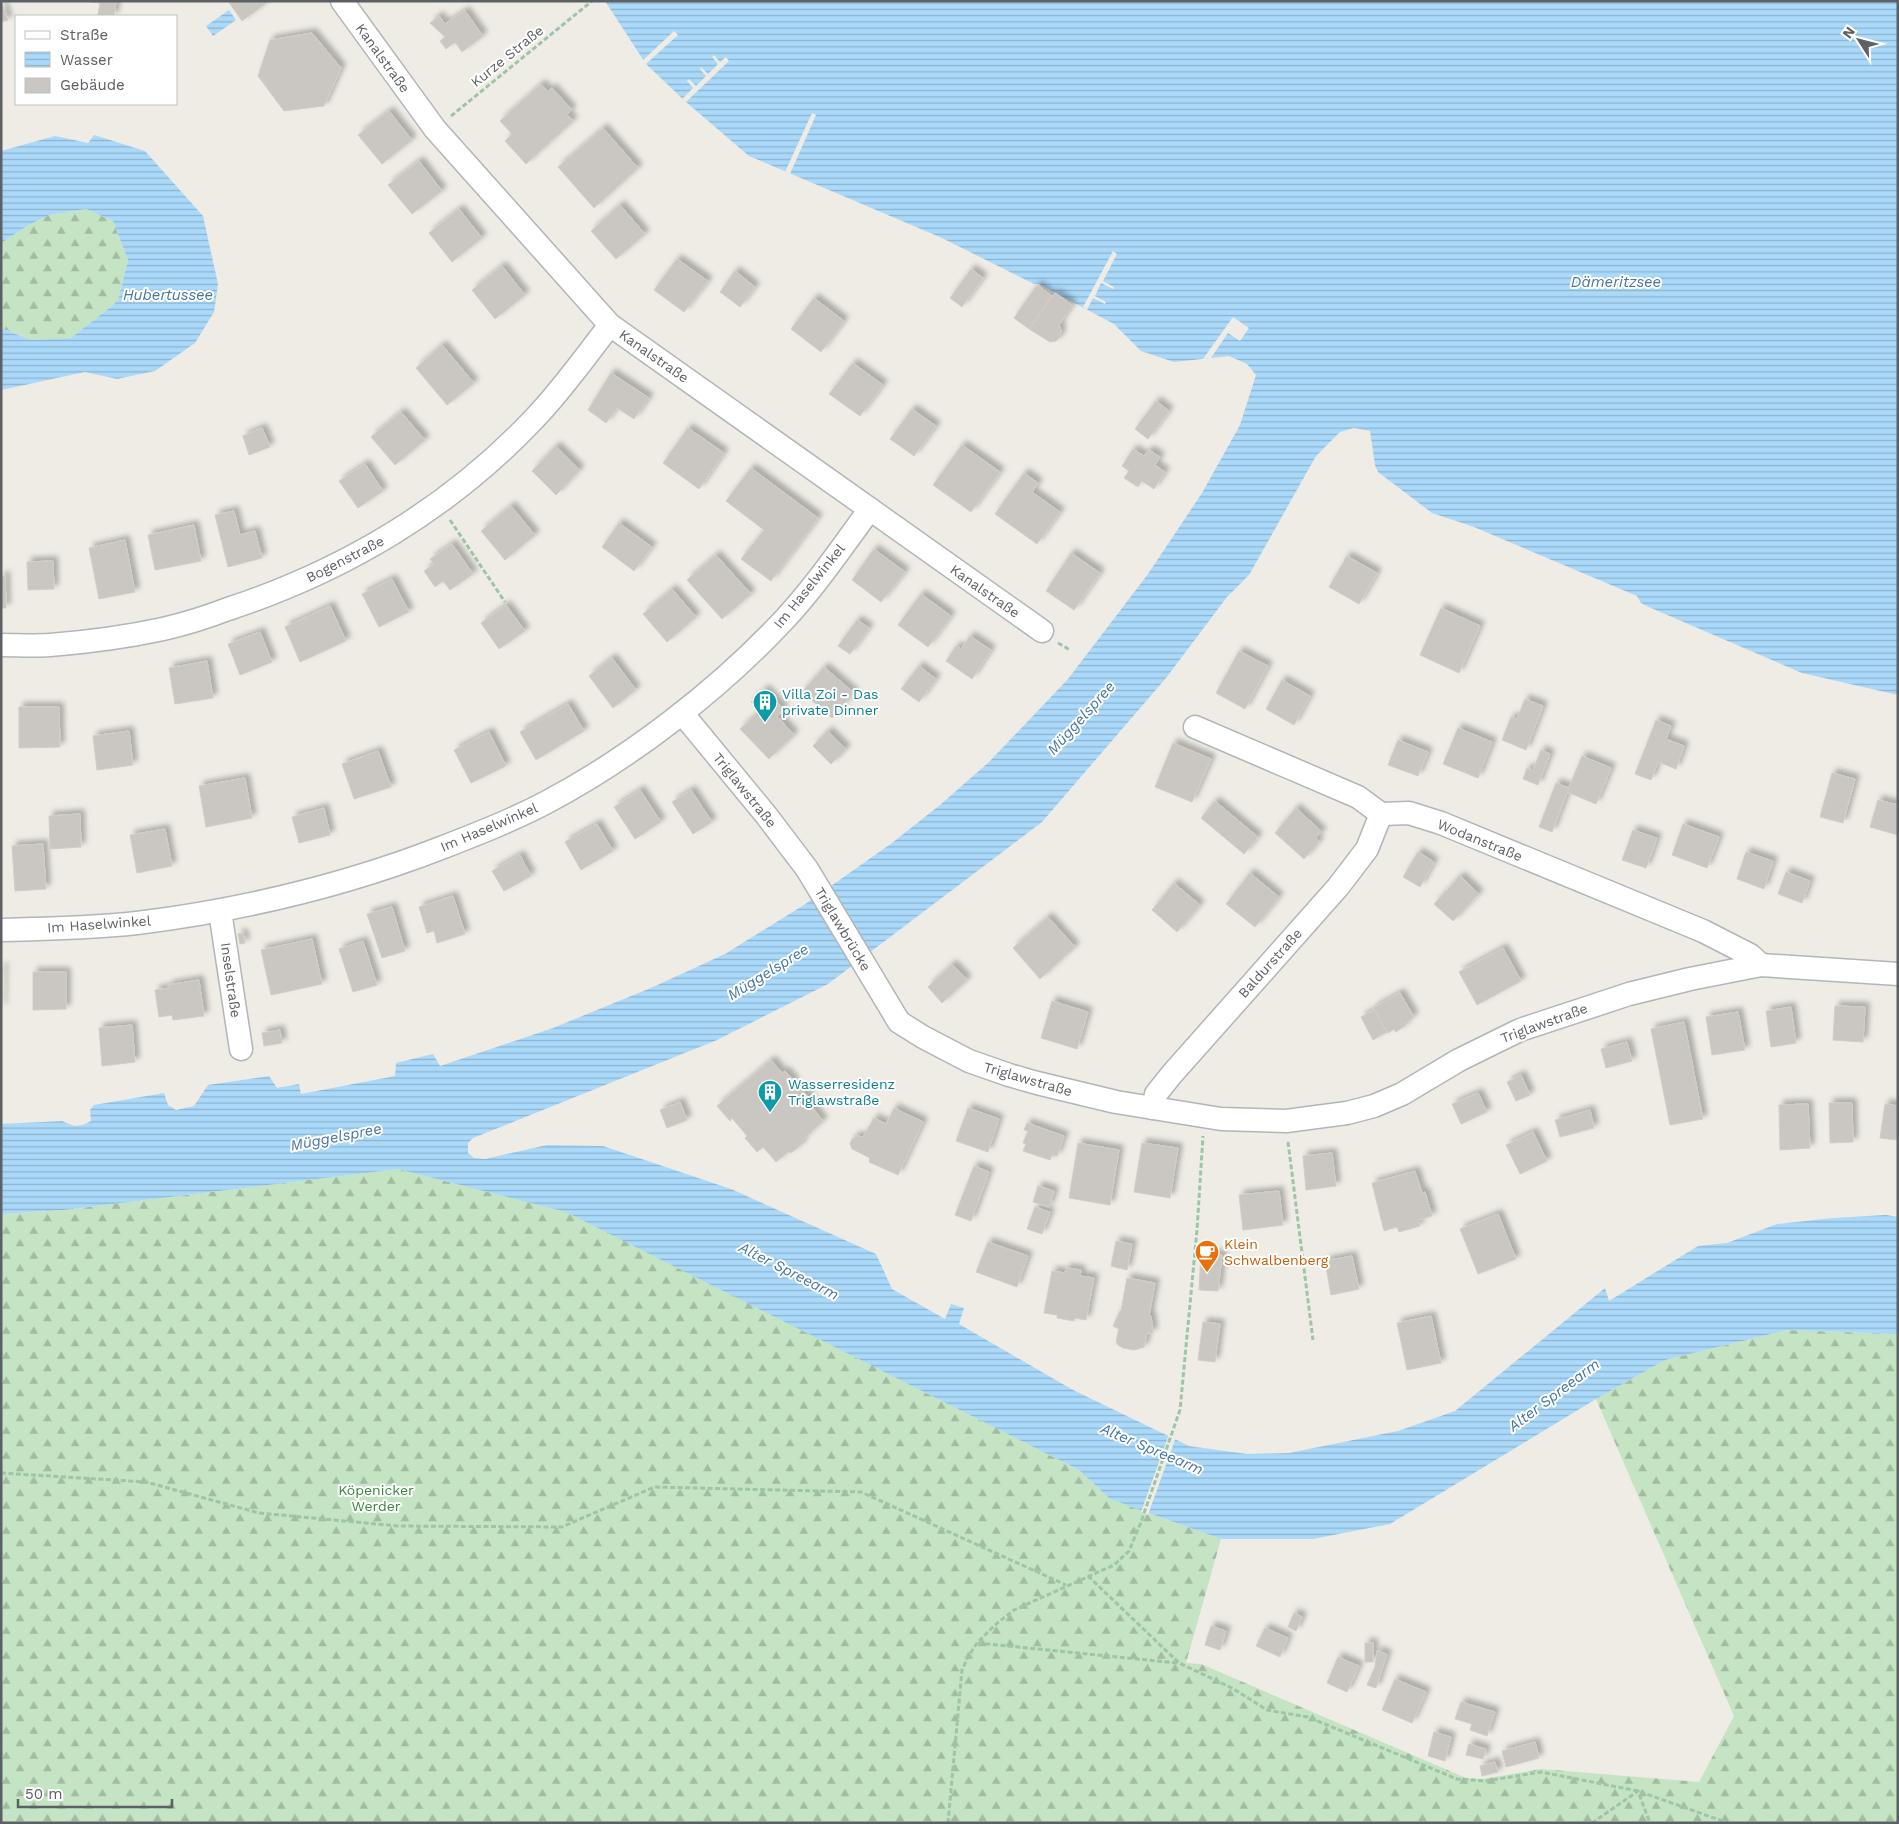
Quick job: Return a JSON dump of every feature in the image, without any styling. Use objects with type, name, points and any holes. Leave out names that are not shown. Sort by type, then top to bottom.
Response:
[{"type":"street","name":"Kanalstraße","points":[[342,1],[436,129],[610,325],[1042,631]]},
{"type":"street","name":"Bogenstraße","points":[[1,645],[48,645],[113,638],[164,628],[256,600],[306,580],[362,553],[407,526],[458,489],[534,420],[568,380],[610,325]]},
{"type":"street","name":"Im Haselwinkel","points":[[1,930],[136,923],[220,911],[321,888],[409,860],[494,828],[548,801],[648,738],[722,679],[783,621],[870,509]]},
{"type":"street","name":"Triglawstraße","points":[[682,712],[762,809],[807,868]]},
{"type":"street","points":[[1195,727],[1350,793],[1382,814]]},
{"type":"street","name":"Wodanstraße","points":[[1382,814],[1409,813],[1441,823],[1703,931],[1750,955],[1761,965]]},
{"type":"street","name":"Baldurstraße","points":[[1153,1108],[1156,1094],[1172,1074],[1338,887],[1367,849],[1382,814]]},
{"type":"street","name":"Triglawbrücke","points":[[807,868],[880,990]]},
{"type":"street","name":"Inselstraße","points":[[220,911],[241,1050]]},
{"type":"street","name":"Triglawstraße","points":[[880,990],[899,1022],[922,1037],[969,1060],[1009,1075],[1116,1102],[1203,1116],[1286,1121],[1347,1113],[1374,1106],[1402,1094],[1494,1042],[1520,1030],[1570,1012],[1630,994],[1690,979],[1761,965],[1898,974]]},
{"type":"path","name":"Kurze Straße","points":[[436,129],[592,1]]},
{"type":"path","points":[[439,503],[505,602]]},
{"type":"path","points":[[948,1823],[962,1670],[968,1657],[977,1643],[994,1625],[1014,1610],[1114,1565],[1129,1551],[1140,1522],[1180,1410],[1191,1295],[1203,1116]]},
{"type":"path","points":[[1286,1121],[1313,1340]]},
{"type":"path","points":[[1191,1295],[1197,1294]]},
{"type":"path","points":[[1,1473],[146,1482],[259,1513],[398,1526],[562,1527],[654,1487],[861,1492],[1066,1585]]},
{"type":"path","points":[[1088,1576],[1179,1663],[1232,1688],[1267,1710],[1308,1717],[1457,1779],[1486,1781],[1541,1772],[1638,1791],[1728,1823]]},
{"type":"path","points":[[977,1643],[1179,1663]]},
{"type":"path","points":[[1592,1823],[1638,1791]]},
{"type":"path","points":[[1638,1791],[1650,1823]]},
{"type":"green space","points":[[86,209],[113,221],[128,260],[118,301],[71,338],[31,340],[1,328],[1,243],[27,226],[49,215]]},
{"type":"green space","name":"Köpenicker Werder","points":[[398,1169],[567,1212],[1079,1470],[1110,1499],[1221,1539],[1186,1663],[1201,1664],[1466,1778],[1482,1779],[1541,1769],[1699,1782],[1734,1716],[1596,1399],[1665,1360],[1787,1330],[1898,1334],[1898,1823],[1,1823],[1,1214],[64,1210]]},
{"type":"water","name":"Dämeritzsee","points":[[605,1],[1898,1],[1898,695],[1802,673],[1651,608],[1641,603],[1637,596],[1474,527],[1432,513],[1378,472],[1375,465],[1370,431],[1354,428],[1340,432],[1316,456],[1249,575],[1227,597],[1166,678],[1042,822],[828,984],[717,1040],[473,1138],[468,1143],[468,1153],[474,1158],[485,1159],[547,1145],[603,1146],[731,1189],[876,1254],[892,1289],[945,1319],[951,1304],[964,1308],[959,1324],[1073,1390],[1189,1446],[1247,1454],[1289,1453],[1398,1431],[1455,1411],[1605,1288],[1609,1301],[1698,1246],[1727,1243],[1777,1224],[1833,1218],[1886,1215],[1898,1217],[1898,1334],[1787,1330],[1665,1360],[1596,1399],[1390,1524],[1313,1539],[1221,1539],[1110,1499],[1079,1470],[566,1212],[398,1169],[64,1210],[1,1214],[1,1124],[62,1121],[74,1126],[83,1125],[91,1121],[90,1110],[94,1105],[164,1093],[168,1105],[176,1110],[194,1106],[208,1085],[269,1076],[277,1088],[299,1084],[301,1094],[395,1076],[396,1063],[433,1054],[440,1066],[553,1028],[653,987],[725,954],[804,905],[892,843],[940,805],[989,762],[1068,679],[1148,574],[1202,493],[1240,425],[1256,375],[1247,364],[1229,356],[1174,362],[1141,351],[1114,324],[1039,284],[1034,284],[942,238],[749,156],[686,102],[646,64]]},
{"type":"water","points":[[229,10],[236,20],[213,36],[206,26]]},
{"type":"water","name":"Hubertussee","points":[[94,135],[145,151],[203,216],[218,284],[214,312],[195,343],[155,371],[117,379],[85,372],[1,390],[1,328],[31,340],[71,338],[118,301],[128,260],[113,221],[86,209],[49,215],[27,226],[1,243],[1,151],[55,136],[88,143]]},
{"type":"pier","points":[[674,31],[678,35],[646,64],[642,61]]},
{"type":"pier","points":[[714,55],[720,62],[726,57],[729,61],[686,102],[682,99],[693,88],[687,81],[689,79],[696,86],[706,76],[700,69],[701,67],[708,74],[718,64],[712,57]]},
{"type":"pier","points":[[812,113],[816,115],[790,174],[785,172]]},
{"type":"pier","points":[[1113,251],[1117,254],[1103,281],[1114,287],[1113,289],[1101,283],[1095,296],[1106,302],[1105,304],[1093,298],[1087,310],[1083,307]]},
{"type":"pier","points":[[1233,317],[1249,328],[1240,341],[1228,333],[1211,358],[1203,359]]},
{"type":"pier","points":[[1169,1434],[1176,1437],[1148,1515],[1141,1512]]},
{"type":"building","points":[[1,1],[8,20],[1,22]]},
{"type":"building","points":[[83,1],[116,1],[114,15],[98,15],[100,3]]},
{"type":"building","points":[[228,1],[269,1],[242,21]]},
{"type":"building","points":[[465,11],[483,36],[462,52],[455,42],[446,49],[440,41],[445,37],[430,23],[439,16],[445,24]]},
{"type":"building","points":[[312,33],[341,68],[324,106],[284,111],[258,76],[270,40]]},
{"type":"building","points":[[541,84],[548,91],[552,88],[572,110],[567,114],[573,121],[526,164],[505,141],[512,134],[500,121]]},
{"type":"building","points":[[389,111],[412,140],[382,164],[358,135]]},
{"type":"building","points":[[603,128],[638,168],[594,208],[558,167]]},
{"type":"building","points":[[419,161],[442,191],[412,214],[388,185]]},
{"type":"building","points":[[620,205],[645,234],[616,259],[591,231]]},
{"type":"building","points":[[459,209],[482,238],[452,262],[429,233]]},
{"type":"building","points":[[677,259],[708,281],[684,312],[654,290]]},
{"type":"building","points":[[502,266],[525,295],[495,319],[472,290]]},
{"type":"building","points":[[971,269],[983,278],[962,307],[950,298]]},
{"type":"building","points":[[735,271],[755,287],[740,307],[720,292]]},
{"type":"building","points":[[1037,285],[1052,296],[1029,329],[1014,318]]},
{"type":"building","points":[[1055,293],[1072,305],[1059,325],[1061,330],[1060,337],[1056,341],[1050,342],[1029,329]]},
{"type":"building","points":[[814,298],[844,321],[821,352],[791,329]]},
{"type":"building","points":[[442,345],[474,383],[447,405],[416,368]]},
{"type":"building","points":[[853,363],[883,385],[860,416],[829,394]]},
{"type":"building","points":[[611,373],[649,398],[634,419],[617,408],[606,423],[588,410]]},
{"type":"building","points":[[1156,401],[1169,411],[1148,439],[1135,429]]},
{"type":"building","points":[[912,409],[936,426],[914,456],[890,439]]},
{"type":"building","points":[[401,412],[425,440],[395,465],[371,437]]},
{"type":"building","points":[[262,428],[270,447],[249,455],[243,436]]},
{"type":"building","points":[[688,428],[724,453],[699,489],[663,463]]},
{"type":"building","points":[[962,445],[1000,472],[971,512],[933,485]]},
{"type":"building","points":[[556,446],[580,470],[556,495],[532,471]]},
{"type":"building","points":[[1133,449],[1144,456],[1149,450],[1160,457],[1155,465],[1165,472],[1154,489],[1142,481],[1138,487],[1124,478],[1129,471],[1122,466]]},
{"type":"building","points":[[365,464],[383,491],[358,508],[339,481]]},
{"type":"building","points":[[751,468],[818,518],[771,581],[741,559],[764,530],[726,501]]},
{"type":"building","points":[[1024,473],[1038,483],[1032,492],[1060,512],[1037,544],[995,514]]},
{"type":"building","points":[[511,506],[535,535],[505,560],[481,531]]},
{"type":"building","points":[[234,511],[240,535],[255,531],[262,558],[228,567],[215,515]]},
{"type":"building","points":[[619,523],[652,547],[634,571],[602,547]]},
{"type":"building","points":[[194,525],[201,561],[155,570],[148,535]]},
{"type":"building","points":[[125,540],[135,592],[99,599],[89,548]]},
{"type":"building","points":[[452,544],[473,574],[450,590],[443,581],[435,587],[424,571],[434,564],[430,559]]},
{"type":"building","points":[[874,549],[905,572],[881,602],[852,580]]},
{"type":"building","points":[[1071,553],[1100,573],[1074,610],[1046,591]]},
{"type":"building","points":[[716,555],[751,594],[722,619],[687,580]]},
{"type":"building","points":[[1347,556],[1377,573],[1359,604],[1329,587]]},
{"type":"building","points":[[53,561],[54,589],[28,590],[27,562]]},
{"type":"building","points":[[1,576],[5,576],[6,608],[1,608]]},
{"type":"building","points":[[392,579],[409,612],[379,627],[362,594]]},
{"type":"building","points":[[672,589],[696,617],[667,642],[643,614]]},
{"type":"building","points":[[921,594],[951,616],[928,647],[898,625]]},
{"type":"building","points":[[506,605],[525,631],[499,649],[481,623]]},
{"type":"building","points":[[330,606],[346,641],[300,662],[285,627]]},
{"type":"building","points":[[1441,608],[1480,626],[1459,673],[1420,655]]},
{"type":"building","points":[[857,620],[869,628],[850,654],[838,646]]},
{"type":"building","points":[[260,632],[272,662],[240,675],[228,644]]},
{"type":"building","points":[[970,636],[991,650],[972,679],[946,661],[956,646],[961,649]]},
{"type":"building","points":[[1239,651],[1268,666],[1245,709],[1216,693]]},
{"type":"building","points":[[612,658],[636,690],[613,708],[589,676]]},
{"type":"building","points":[[207,661],[213,698],[175,704],[169,668]]},
{"type":"building","points":[[919,666],[936,679],[919,702],[901,689]]},
{"type":"building","points":[[824,667],[854,693],[832,718],[802,692]]},
{"type":"building","points":[[1282,680],[1310,696],[1294,725],[1266,709]]},
{"type":"building","name":"Villa Zoi - Das private Dinner","points":[[765,689],[784,710],[777,716],[794,735],[769,759],[740,729],[760,711],[751,702]]},
{"type":"building","points":[[1525,699],[1543,706],[1526,750],[1502,740],[1511,717],[1517,719]]},
{"type":"building","points":[[568,704],[584,731],[536,760],[520,732]]},
{"type":"building","points":[[19,707],[59,707],[60,747],[19,748]]},
{"type":"building","points":[[1656,720],[1671,726],[1666,739],[1684,746],[1676,769],[1658,762],[1651,780],[1635,774]]},
{"type":"building","points":[[1458,728],[1492,742],[1478,778],[1443,764]]},
{"type":"building","points":[[129,731],[133,765],[97,770],[93,736]]},
{"type":"building","points":[[828,731],[846,749],[831,764],[813,746]]},
{"type":"building","points":[[489,732],[506,766],[471,783],[454,750]]},
{"type":"building","points":[[1398,740],[1428,752],[1418,776],[1388,765]]},
{"type":"building","points":[[1173,743],[1211,759],[1192,802],[1155,787]]},
{"type":"building","points":[[1541,750],[1550,754],[1538,785],[1523,779],[1527,768],[1533,770]]},
{"type":"building","points":[[378,751],[391,787],[354,799],[342,764]]},
{"type":"building","points":[[1582,756],[1611,768],[1596,804],[1567,792]]},
{"type":"building","points":[[1832,773],[1855,779],[1843,823],[1820,817]]},
{"type":"building","points":[[245,778],[252,818],[206,827],[199,786]]},
{"type":"building","points":[[1556,783],[1569,788],[1552,832],[1539,827]]},
{"type":"building","points":[[640,790],[661,822],[635,839],[614,807]]},
{"type":"building","points":[[691,790],[712,822],[693,834],[672,802]]},
{"type":"building","points":[[1878,800],[1898,805],[1898,835],[1870,827]]},
{"type":"building","points":[[1215,801],[1258,837],[1244,854],[1201,818]]},
{"type":"building","points":[[324,808],[330,835],[299,843],[292,817]]},
{"type":"building","points":[[1296,808],[1322,832],[1316,838],[1319,842],[1304,859],[1275,833]]},
{"type":"building","points":[[80,814],[81,847],[50,849],[49,816]]},
{"type":"building","points":[[597,824],[613,851],[581,870],[565,842]]},
{"type":"building","points":[[1683,824],[1719,837],[1707,868],[1672,855]]},
{"type":"building","points":[[165,829],[172,866],[137,873],[130,835]]},
{"type":"building","points":[[1633,830],[1657,838],[1646,868],[1622,860]]},
{"type":"building","points":[[43,844],[46,889],[15,891],[12,846]]},
{"type":"building","points":[[1418,852],[1434,862],[1420,887],[1403,877]]},
{"type":"building","points":[[1746,852],[1773,861],[1764,889],[1737,879]]},
{"type":"building","points":[[520,855],[531,876],[504,891],[492,871]]},
{"type":"building","points":[[1786,872],[1810,881],[1802,903],[1778,894]]},
{"type":"building","points":[[1250,873],[1279,897],[1255,927],[1226,904]]},
{"type":"building","points":[[1460,876],[1479,894],[1453,921],[1434,904]]},
{"type":"building","points":[[1174,883],[1200,905],[1177,932],[1152,910]]},
{"type":"building","points":[[453,896],[465,934],[437,943],[434,931],[427,933],[419,907]]},
{"type":"building","points":[[392,907],[405,951],[382,958],[367,914]]},
{"type":"building","points":[[1048,917],[1075,947],[1040,979],[1013,948]]},
{"type":"building","points":[[243,933],[245,943],[240,944],[238,934]]},
{"type":"building","points":[[312,939],[322,984],[271,995],[261,950]]},
{"type":"building","points":[[363,941],[377,985],[353,992],[339,949]]},
{"type":"building","points":[[1503,948],[1521,981],[1477,1005],[1459,972]]},
{"type":"building","points":[[952,964],[967,980],[942,1003],[928,987]]},
{"type":"building","points":[[1,967],[3,967],[2,1008],[1,1008]]},
{"type":"building","points":[[33,972],[66,972],[66,1009],[33,1010]]},
{"type":"building","points":[[199,980],[204,1016],[173,1020],[172,1015],[159,1017],[155,990],[169,988],[168,985]]},
{"type":"building","points":[[1400,993],[1414,1017],[1396,1032],[1394,1029],[1388,1033],[1373,1008]]},
{"type":"building","points":[[1052,1001],[1088,1012],[1077,1049],[1041,1038]]},
{"type":"building","points":[[1835,1006],[1865,1007],[1863,1042],[1833,1040]]},
{"type":"building","points":[[1791,1007],[1796,1043],[1771,1047],[1766,1011]]},
{"type":"building","points":[[1374,1010],[1387,1032],[1373,1040],[1361,1017]]},
{"type":"building","points":[[1738,1012],[1745,1050],[1712,1055],[1706,1017]]},
{"type":"building","points":[[1684,1022],[1703,1119],[1670,1125],[1651,1029]]},
{"type":"building","points":[[132,1025],[135,1062],[102,1066],[99,1028]]},
{"type":"building","points":[[280,1030],[282,1043],[264,1046],[262,1033]]},
{"type":"building","points":[[1627,1042],[1632,1061],[1606,1068],[1601,1049]]},
{"type":"building","name":"Wasserresidenz Triglawstraße","points":[[771,1060],[782,1073],[785,1071],[795,1082],[792,1084],[798,1092],[801,1089],[815,1105],[812,1107],[823,1121],[801,1141],[803,1143],[791,1153],[789,1151],[776,1162],[763,1147],[757,1152],[732,1118],[730,1121],[717,1106]]},
{"type":"building","points":[[1521,1075],[1530,1095],[1516,1101],[1507,1082]]},
{"type":"building","points":[[1478,1093],[1487,1112],[1461,1124],[1452,1104]]},
{"type":"building","points":[[680,1102],[687,1120],[667,1128],[660,1110]]},
{"type":"building","points":[[1829,1103],[1852,1103],[1853,1142],[1830,1143]]},
{"type":"building","points":[[1808,1104],[1810,1148],[1780,1150],[1779,1105]]},
{"type":"building","points":[[1885,1104],[1898,1106],[1898,1140],[1880,1138]]},
{"type":"building","points":[[894,1108],[923,1122],[898,1175],[869,1162],[870,1158],[852,1149],[850,1144],[852,1139],[857,1136],[863,1137],[874,1118],[886,1124]]},
{"type":"building","points":[[968,1108],[999,1119],[988,1152],[956,1141]]},
{"type":"building","points":[[1590,1110],[1594,1128],[1560,1137],[1555,1120]]},
{"type":"building","points":[[1027,1123],[1064,1136],[1057,1156],[1052,1155],[1050,1160],[1023,1151],[1026,1144],[1023,1143],[1028,1131],[1024,1130]]},
{"type":"building","points":[[1533,1132],[1547,1161],[1520,1174],[1506,1145]]},
{"type":"building","points":[[1078,1143],[1119,1150],[1110,1205],[1069,1198]]},
{"type":"building","points":[[1142,1143],[1178,1148],[1170,1198],[1134,1192]]},
{"type":"building","points":[[1332,1153],[1336,1186],[1306,1190],[1303,1156]]},
{"type":"building","points":[[974,1166],[989,1172],[971,1221],[955,1215]]},
{"type":"building","points":[[1415,1171],[1422,1193],[1425,1192],[1432,1216],[1418,1220],[1420,1226],[1399,1232],[1397,1227],[1384,1231],[1372,1183]]},
{"type":"building","points":[[1038,1186],[1054,1191],[1049,1207],[1033,1202]]},
{"type":"building","points":[[1279,1191],[1283,1225],[1243,1230],[1239,1195]]},
{"type":"building","points":[[1035,1207],[1050,1212],[1042,1234],[1027,1229]]},
{"type":"building","points":[[1498,1214],[1516,1259],[1478,1274],[1460,1229]]},
{"type":"building","points":[[1116,1241],[1132,1244],[1127,1270],[1111,1266]]},
{"type":"building","points":[[988,1242],[1028,1256],[1017,1287],[976,1272]]},
{"type":"building","points":[[1201,1253],[1222,1255],[1218,1291],[1199,1290]]},
{"type":"building","points":[[1352,1256],[1359,1289],[1331,1295],[1325,1261]]},
{"type":"building","points":[[1066,1268],[1081,1270],[1080,1276],[1094,1278],[1086,1320],[1075,1318],[1074,1321],[1044,1313],[1052,1271],[1065,1273]]},
{"type":"building","points":[[1127,1278],[1155,1283],[1149,1316],[1151,1316],[1153,1333],[1147,1333],[1144,1347],[1134,1350],[1118,1345],[1116,1342],[1119,1329],[1113,1326],[1121,1311]]},
{"type":"building","points":[[1431,1316],[1441,1363],[1407,1370],[1397,1323]]},
{"type":"building","points":[[1203,1322],[1220,1324],[1215,1362],[1198,1360]]},
{"type":"building","points":[[1294,1613],[1302,1617],[1296,1631],[1288,1627]]},
{"type":"building","points":[[1211,1626],[1226,1631],[1220,1650],[1205,1645]]},
{"type":"building","points":[[1265,1628],[1288,1638],[1280,1657],[1256,1646]]},
{"type":"building","points":[[1365,1643],[1373,1643],[1373,1662],[1365,1662]]},
{"type":"building","points":[[1377,1651],[1387,1654],[1376,1688],[1367,1685],[1375,1667]]},
{"type":"building","points":[[1338,1657],[1359,1666],[1347,1692],[1327,1683]]},
{"type":"building","points":[[1395,1679],[1426,1692],[1412,1723],[1382,1710]]},
{"type":"building","points":[[1461,1702],[1495,1712],[1487,1736],[1470,1730],[1472,1724],[1455,1719]]},
{"type":"building","points":[[1434,1732],[1451,1737],[1445,1761],[1428,1756]]},
{"type":"building","points":[[1535,1742],[1539,1758],[1506,1767],[1502,1751]]},
{"type":"building","points":[[1469,1744],[1486,1749],[1483,1759],[1466,1755]]},
{"type":"building","points":[[1495,1762],[1498,1772],[1482,1776],[1480,1766]]},
{"type":"place","name":"Villa Zoi - Das private Dinner","points":[[765,723]]},
{"type":"place","name":"Wasserresidenz Triglawstraße","points":[[770,1113]]},
{"type":"place","name":"Klein Schwalbenberg","points":[[1207,1273]]},
{"type":"water label","name":"Müggelspree","points":[[1081,718]]},
{"type":"water label","name":"Müggelspree","points":[[768,972]]},
{"type":"water label","name":"Müggelspree","points":[[336,1137]]},
{"type":"water label","name":"Alter Spreearm","points":[[789,1271]]},
{"type":"water label","name":"Alter Spreearm","points":[[1554,1395]]},
{"type":"water label","name":"Alter Spreearm","points":[[1152,1449]]}]
